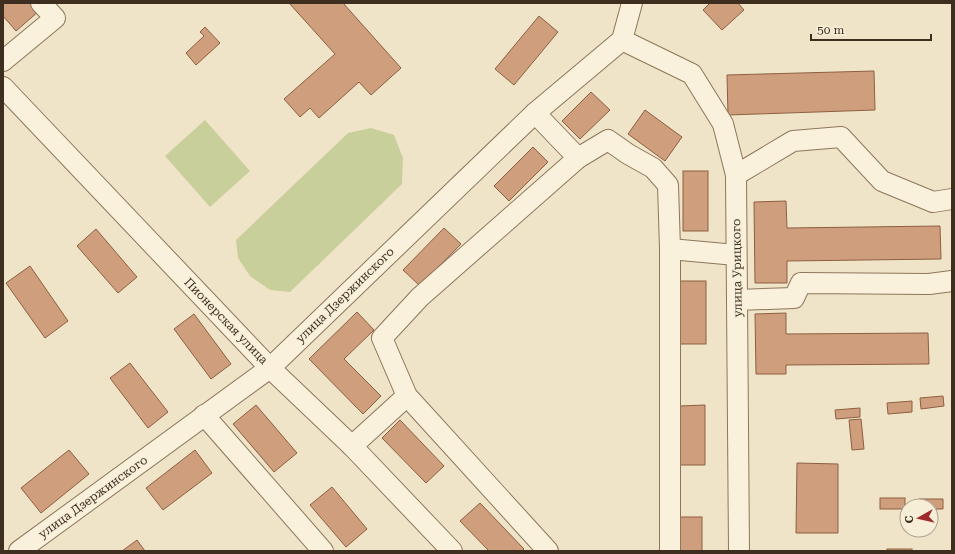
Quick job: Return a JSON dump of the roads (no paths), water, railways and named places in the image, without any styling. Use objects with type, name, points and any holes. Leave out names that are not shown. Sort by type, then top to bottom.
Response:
[{"type":"street","points":[[3,62],[55,18],[42,3]]},
{"type":"street","points":[[622,40],[632,3]]},
{"type":"street","name":"улица Дзержинского","points":[[20,551],[270,368],[535,113],[622,40]]},
{"type":"street","name":"улица Урицкого","points":[[622,40],[692,74],[723,124],[736,175],[739,551]]},
{"type":"street","name":"Пионерская улица","points":[[3,87],[270,368],[352,446],[452,551]]},
{"type":"street","points":[[535,113],[578,158]]},
{"type":"street","points":[[736,175],[793,141],[841,137],[882,181],[933,202],[952,199]]},
{"type":"street","points":[[548,551],[408,396],[382,338],[420,297],[578,158],[608,140],[628,154],[653,168],[668,184],[670,249],[670,551]]},
{"type":"street","points":[[670,249],[736,255]]},
{"type":"street","points":[[737,300],[794,298],[801,282],[929,284],[952,281]]},
{"type":"street","points":[[352,446],[408,396]]},
{"type":"street","points":[[204,415],[323,551]]}]
